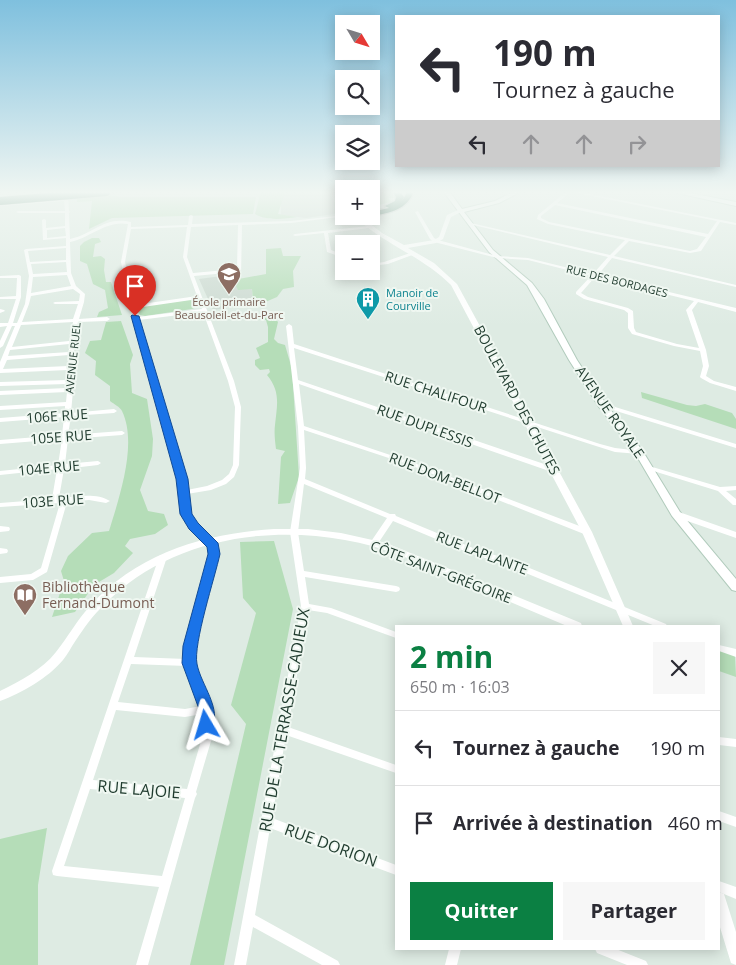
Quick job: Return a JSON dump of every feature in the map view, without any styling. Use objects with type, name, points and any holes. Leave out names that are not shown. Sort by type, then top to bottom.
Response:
[{"type":"main road","name":"AVENUE ROYALE","points":[[480,236],[496,257],[530,284],[573,360],[602,405],[639,452],[676,514],[736,587]]},
{"type":"street","points":[[45,236],[45,239],[68,242]]},
{"type":"street","points":[[54,303],[82,302],[83,294],[74,287],[69,273],[68,236]]},
{"type":"street","points":[[72,368],[0,370],[29,295],[31,276],[26,250],[68,242],[87,236]]},
{"type":"street","points":[[129,236],[123,262],[136,319],[182,479],[186,514],[190,521],[214,546],[214,554],[190,646],[190,663],[206,709],[206,741],[142,965]]},
{"type":"street","points":[[184,493],[209,488],[224,482],[232,475],[236,465],[238,407],[231,381],[185,257],[188,236]]},
{"type":"street","points":[[239,276],[240,236]]},
{"type":"street","points":[[327,236],[330,251],[335,253]]},
{"type":"street","name":"BOULEVARD DES CHUTES","points":[[383,236],[437,268],[454,284],[587,532],[628,625]]},
{"type":"street","points":[[430,236],[436,241]]},
{"type":"street","points":[[403,247],[436,241],[440,236]]},
{"type":"street","points":[[522,236],[736,286]]},
{"type":"street","points":[[609,236],[690,252],[699,250],[709,236]]},
{"type":"street","points":[[627,240],[578,293],[586,298],[631,312],[630,328],[634,333],[676,345],[704,350]]},
{"type":"street","name":"RUE DES BORDAGES","points":[[436,241],[496,257],[528,259],[736,310]]},
{"type":"street","points":[[380,266],[395,258],[413,253]]},
{"type":"street","points":[[29,263],[68,261]]},
{"type":"street","points":[[192,275],[239,270]]},
{"type":"street","points":[[31,276],[69,273]]},
{"type":"street","points":[[0,277],[19,276],[21,289],[10,324],[0,346]]},
{"type":"street","points":[[29,295],[74,287]]},
{"type":"street","points":[[0,298],[18,297]]},
{"type":"street","points":[[133,307],[200,297]]},
{"type":"street","points":[[697,300],[689,310],[704,350],[706,366],[703,377],[736,390]]},
{"type":"street","name":"AVENUE RUEL","points":[[55,500],[62,467],[71,382],[72,342],[82,302]]},
{"type":"street","points":[[136,319],[204,310]]},
{"type":"street","points":[[0,325],[107,319]]},
{"type":"street","name":"RUE DE LA TERRASSE-CADIEUX","points":[[240,965],[305,606],[294,532],[302,480],[302,427],[289,326]]},
{"type":"street","points":[[9,349],[72,342]]},
{"type":"street","name":"RUE CHALIFOUR","points":[[292,345],[530,424],[615,450],[639,452]]},
{"type":"street","points":[[5,358],[73,353]]},
{"type":"street","name":"RUE DUPLESSIS","points":[[296,381],[554,470]]},
{"type":"street","points":[[0,384],[71,382]]},
{"type":"street","points":[[0,393],[70,390]]},
{"type":"street","points":[[0,408],[68,404]]},
{"type":"street","points":[[602,405],[736,446]]},
{"type":"street","name":"106E RUE","points":[[0,420],[114,411]]},
{"type":"street","name":"RUE DOM-BELLOT","points":[[302,427],[412,464],[587,532]]},
{"type":"street","name":"105E RUE","points":[[0,442],[122,433]]},
{"type":"street","name":"104E RUE","points":[[0,473],[98,464]]},
{"type":"street","points":[[649,468],[720,489],[736,488]]},
{"type":"street","name":"RUE LAPLANTE","points":[[302,480],[470,550],[508,562],[661,625]]},
{"type":"street","points":[[720,489],[736,503]]},
{"type":"street","name":"103E RUE","points":[[0,505],[89,498],[106,500]]},
{"type":"street","points":[[0,580],[39,575],[44,570],[64,500]]},
{"type":"street","points":[[676,514],[736,535]]},
{"type":"street","points":[[374,543],[392,516]]},
{"type":"street","name":"CÔTE SAINT-GRÉGOIRE","points":[[0,696],[30,681],[58,658],[74,633],[118,584],[163,557],[209,540],[243,534],[294,532],[374,543],[575,625]]},
{"type":"street","points":[[163,557],[57,871],[166,882]]},
{"type":"street","points":[[300,573],[396,590]]},
{"type":"street","points":[[305,606],[328,610],[395,635]]},
{"type":"street","points":[[720,648],[736,654]]},
{"type":"street","points":[[129,660],[190,663]]},
{"type":"street","points":[[114,706],[185,712],[206,709]]},
{"type":"street","points":[[283,730],[395,769]]},
{"type":"street","points":[[720,740],[736,743]]},
{"type":"street","name":"RUE LAJOIE","points":[[87,784],[192,794]]},
{"type":"street","points":[[720,816],[736,822]]},
{"type":"street","name":"RUE DORION","points":[[266,821],[395,870]]},
{"type":"street","points":[[720,887],[736,893]]},
{"type":"street","points":[[720,902],[736,958]]},
{"type":"street","points":[[248,918],[334,965]]},
{"type":"street","points":[[451,965],[456,950]]},
{"type":"street","points":[[604,950],[642,965]]},
{"type":"shaded area","name":"École primaire Beausoleil-et-du-Parc","points":[[229,275],[232,280],[251,278],[253,304],[213,310],[199,279]]},
{"type":"green space","points":[[92,238],[99,238],[101,242],[95,244],[93,257],[101,256],[105,259],[106,282],[111,282],[122,315],[97,317],[99,312],[108,308],[105,290],[93,284],[87,264],[80,261],[80,246]]},
{"type":"green space","points":[[281,248],[283,256],[301,256],[293,271],[294,287],[283,289],[277,297],[256,306],[253,301],[252,289],[238,290],[233,280],[266,274],[266,249]]},
{"type":"green space","points":[[194,299],[198,306],[192,309],[145,316],[140,315],[137,310],[143,306]]},
{"type":"green space","points":[[272,315],[278,322],[274,339],[278,343],[285,345],[292,369],[299,477],[290,503],[278,504],[281,457],[285,451],[276,449],[277,399],[274,387],[267,375],[270,372],[269,369],[260,370],[255,365],[255,360],[260,358],[256,348],[268,342],[266,320],[258,319]]},
{"type":"green space","points":[[121,321],[133,355],[130,364],[132,393],[147,399],[153,439],[152,456],[140,490],[148,511],[164,514],[168,525],[155,534],[130,539],[125,546],[133,553],[114,573],[94,585],[75,612],[52,617],[64,581],[61,571],[68,556],[92,533],[109,531],[122,487],[128,455],[126,424],[121,410],[110,401],[110,386],[95,375],[96,361],[85,353],[90,341],[101,340],[106,322]]},
{"type":"green space","points":[[641,392],[687,405],[705,404],[732,413],[736,419],[736,429],[642,398]]},
{"type":"green space","points":[[274,541],[293,609],[224,965],[190,965],[246,724],[231,705],[256,613],[243,598],[240,542]]},
{"type":"green space","points":[[720,649],[735,655],[736,677],[720,671]]},
{"type":"green space","points":[[47,828],[38,885],[38,965],[0,965],[0,839]]},
{"type":"place","name":"École primaire Beausoleil-et-du-Parc","points":[[229,295]]},
{"type":"place","name":"Manoir de Courville","points":[[368,320]]},
{"type":"place","name":"Bibliothèque Fernand-Dumont","points":[[25,616]]},
{"type":"route","points":[[135,316],[182,479],[186,514],[194,526],[214,546],[214,554],[190,646],[190,663],[206,709],[206,725]]}]
